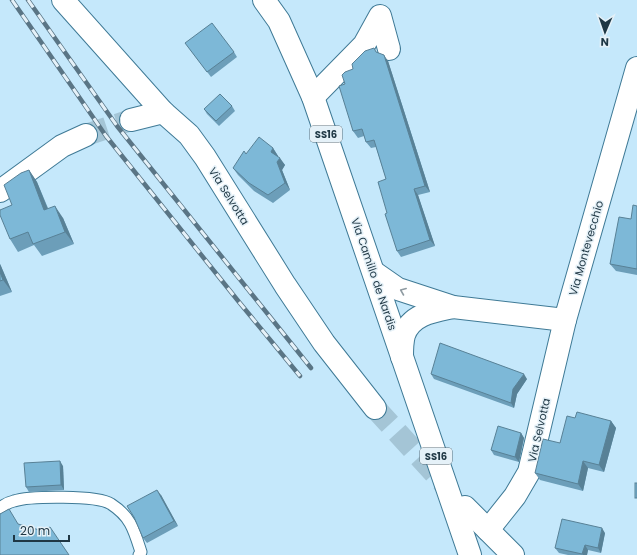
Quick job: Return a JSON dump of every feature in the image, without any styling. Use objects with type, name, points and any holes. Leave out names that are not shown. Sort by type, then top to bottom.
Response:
[{"type":"street","name":"Via Selvotta","points":[[63,0],[163,112],[189,135],[205,157],[285,285],[324,343],[375,408]]},
{"type":"street","name":"Via Camillo de Nardis","points":[[264,0],[278,21],[314,97],[470,555]]},
{"type":"street","points":[[314,97],[364,45],[380,16],[390,49]]},
{"type":"street","name":"Via Montevecchio","points":[[565,320],[637,68]]},
{"type":"street","points":[[131,120],[163,112]]},
{"type":"street","points":[[0,191],[62,146],[86,135]]},
{"type":"street","points":[[375,273],[398,289],[453,307]]},
{"type":"street","points":[[402,357],[404,335],[414,319],[432,311],[453,307]]},
{"type":"street","points":[[387,311],[453,307],[565,320]]},
{"type":"street","name":"Via Selvotta","points":[[488,530],[515,496],[529,472],[565,320]]},
{"type":"street","points":[[465,507],[513,555]]},
{"type":"lane","points":[[0,508],[14,500],[53,498],[78,498],[110,503],[132,524],[141,552],[139,555]]},
{"type":"building","points":[[212,23],[234,52],[207,72],[185,43]]},
{"type":"building","points":[[374,48],[376,52],[384,55],[425,186],[414,189],[430,240],[397,251],[385,214],[387,213],[378,182],[386,179],[374,140],[366,142],[362,129],[353,131],[339,86],[345,84],[342,75],[353,69],[352,64],[365,51]]},
{"type":"building","points":[[220,94],[232,106],[216,121],[204,109]]},
{"type":"building","points":[[259,137],[273,148],[271,152],[280,158],[277,162],[285,183],[268,195],[249,183],[233,168],[244,151],[246,154]]},
{"type":"building","points":[[29,170],[44,210],[55,206],[65,232],[33,244],[28,232],[10,239],[0,215],[0,210],[12,205],[4,185],[21,173]]},
{"type":"building","points":[[633,205],[637,206],[637,269],[610,264],[619,217],[631,219]]},
{"type":"building","points":[[0,272],[3,280],[0,281]]},
{"type":"building","points":[[440,343],[524,374],[513,389],[511,403],[431,374]]},
{"type":"building","points":[[577,412],[611,421],[599,465],[583,461],[578,484],[535,473],[543,439],[560,443],[567,416],[575,418]]},
{"type":"building","points":[[498,426],[521,433],[515,457],[491,450]]},
{"type":"building","points":[[60,461],[61,485],[26,487],[24,463]]},
{"type":"building","points":[[635,483],[637,483],[637,498],[635,498]]},
{"type":"building","points":[[157,490],[174,521],[143,538],[134,517],[127,506]]},
{"type":"building","points":[[9,509],[18,524],[43,531],[50,527],[69,555],[0,555],[0,514]]},
{"type":"building","points":[[562,519],[602,528],[598,548],[585,545],[582,554],[555,548]]},
{"type":"tunnel","points":[[86,135],[131,120]]},
{"type":"tunnel","points":[[375,408],[448,488]]},
{"type":"railway","points":[[12,0],[106,136],[300,376]]},
{"type":"railway","points":[[28,0],[117,126],[311,368]]}]
